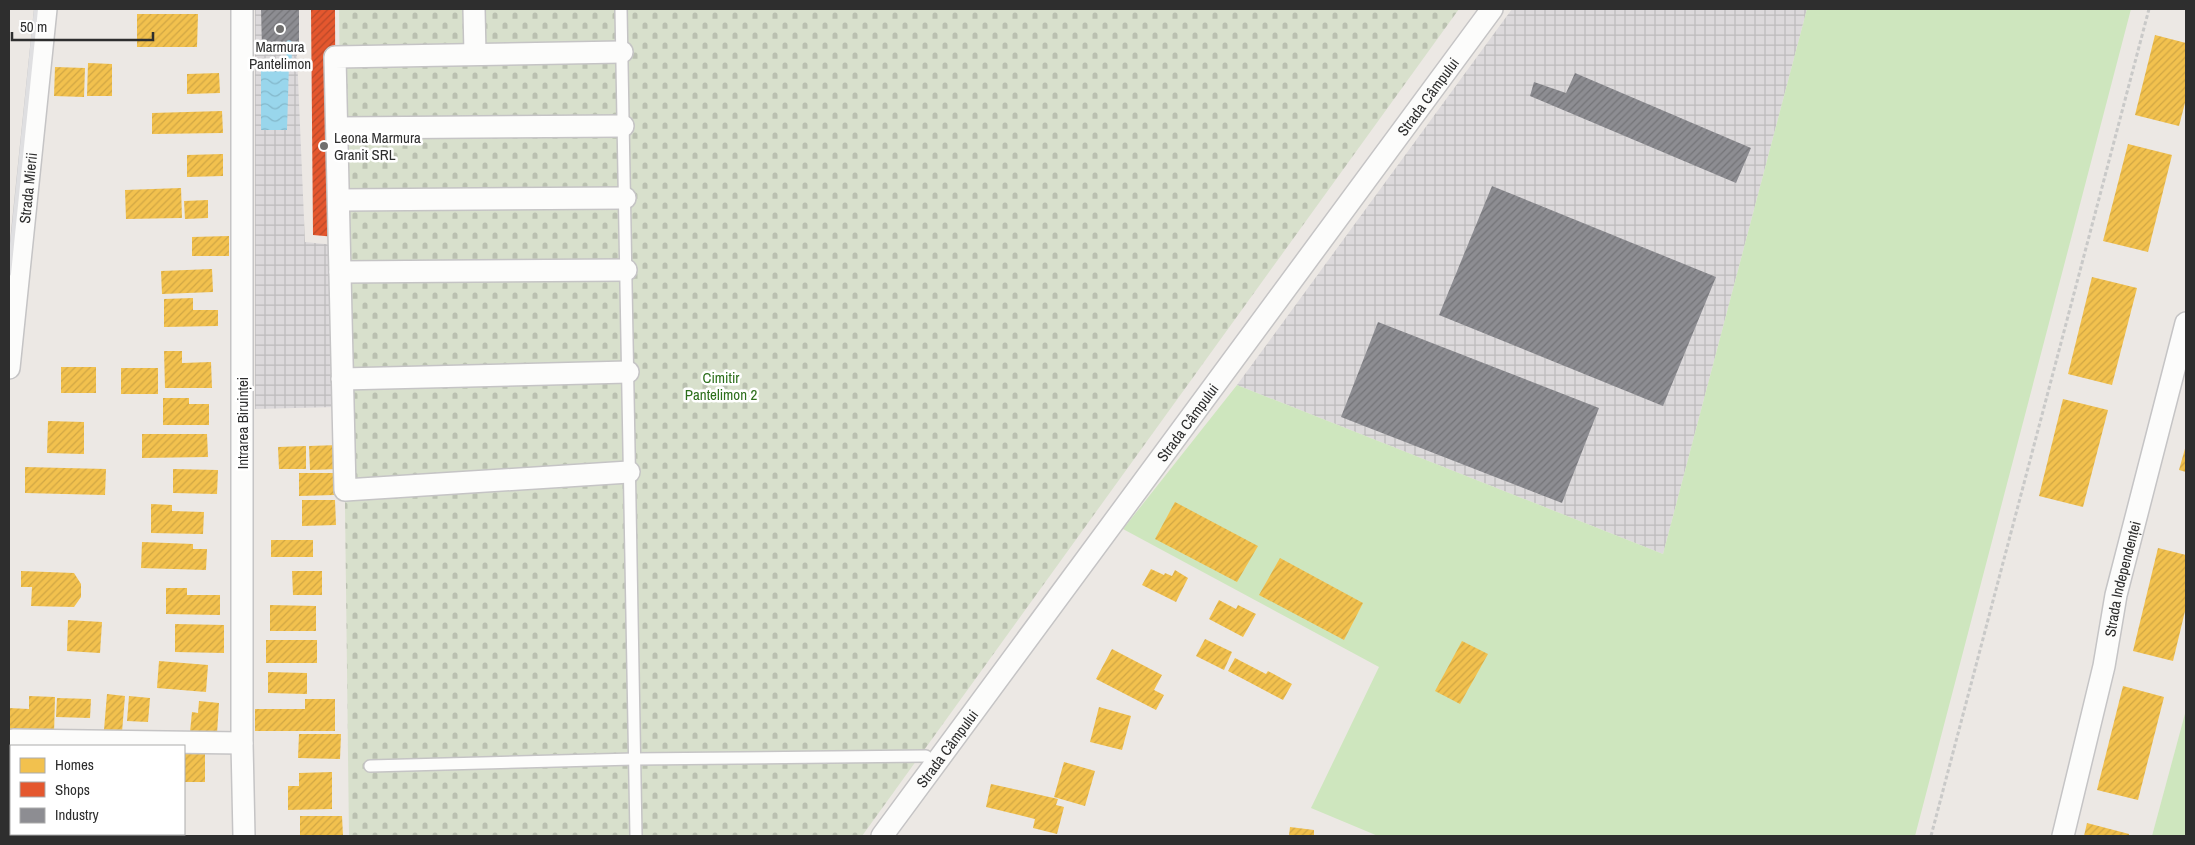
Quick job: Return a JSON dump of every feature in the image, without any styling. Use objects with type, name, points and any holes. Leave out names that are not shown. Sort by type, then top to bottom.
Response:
[{"type":"street","name":"Strada Mierii","points":[[9,368],[46,9]]},
{"type":"street","name":"Intrarea Biruinței","points":[[242,9],[242,743],[244,836]]},
{"type":"street","points":[[474,9],[475,54]]},
{"type":"street","name":"Strada Câmpului","points":[[882,836],[1492,9]]},
{"type":"street","points":[[622,52],[335,57],[345,490],[629,472]]},
{"type":"street","points":[[337,128],[623,126]]},
{"type":"street","points":[[339,200],[624,198]]},
{"type":"street","points":[[340,272],[626,270]]},
{"type":"street","name":"Strada Independenței","points":[[2063,836],[2104,666],[2116,595],[2186,323]]},
{"type":"street","points":[[342,379],[628,372]]},
{"type":"street","points":[[12,740],[242,743]]},
{"type":"lane","points":[[621,9],[636,836]]},
{"type":"lane","points":[[370,766],[634,759],[926,756]]},
{"type":"path","points":[[1931,836],[2149,9]]},
{"type":"shaded area","name":"Marmura Pantelimon","points":[[255,9],[295,9],[305,242],[335,245],[336,407],[255,409]]},
{"type":"shaded area","points":[[1512,9],[1807,9],[1663,554],[1237,385]]},
{"type":"green space","name":"Cimitir Pantelimon 2","points":[[339,9],[1459,9],[862,836],[349,836]]},
{"type":"green space","points":[[1807,9],[2131,9],[1915,836],[1378,836],[1311,808],[1379,667],[1123,529],[1237,385],[1663,554]]},
{"type":"green space","points":[[2186,710],[2186,836],[2152,836]]},
{"type":"water","points":[[261,63],[289,63],[287,130],[261,130]]},
{"type":"building: Homes","points":[[137,14],[198,14],[197,47],[137,47]]},
{"type":"building: Homes","points":[[2155,35],[2186,43],[2186,99],[2179,126],[2135,115]]},
{"type":"building: Homes","points":[[88,63],[112,64],[112,96],[87,96]]},
{"type":"building: Homes","points":[[55,67],[85,68],[84,97],[54,96]]},
{"type":"building: Homes","points":[[219,73],[220,93],[187,94],[187,74]]},
{"type":"building: Homes","points":[[222,111],[223,133],[152,134],[152,113]]},
{"type":"building: Homes","points":[[2128,144],[2172,155],[2148,252],[2103,241]]},
{"type":"building: Homes","points":[[223,154],[223,176],[187,177],[187,155]]},
{"type":"building: Homes","points":[[181,188],[182,218],[126,219],[125,190]]},
{"type":"building: Homes","points":[[208,200],[208,218],[185,219],[184,201]]},
{"type":"building: Homes","points":[[229,236],[229,256],[192,256],[192,237]]},
{"type":"building: Homes","points":[[212,269],[213,292],[162,294],[161,271]]},
{"type":"building: Homes","points":[[2092,277],[2137,288],[2112,385],[2068,374]]},
{"type":"building: Homes","points":[[193,298],[193,310],[218,310],[218,326],[164,327],[164,299]]},
{"type":"building: Homes","points":[[164,351],[182,351],[182,363],[211,362],[212,388],[165,388]]},
{"type":"building: Homes","points":[[61,367],[96,367],[96,393],[61,393]]},
{"type":"building: Homes","points":[[121,368],[158,368],[158,394],[121,394]]},
{"type":"building: Homes","points":[[163,398],[189,398],[189,404],[209,404],[209,425],[163,425]]},
{"type":"building: Homes","points":[[2063,399],[2108,410],[2083,507],[2039,496]]},
{"type":"building: Homes","points":[[48,421],[84,422],[84,454],[47,453]]},
{"type":"building: Homes","points":[[142,434],[207,434],[208,457],[142,458]]},
{"type":"building: Homes","points":[[339,445],[339,469],[310,470],[309,446]]},
{"type":"building: Homes","points":[[2186,445],[2186,472],[2179,470]]},
{"type":"building: Homes","points":[[306,446],[306,469],[279,469],[278,447]]},
{"type":"building: Homes","points":[[25,467],[106,469],[105,495],[25,493]]},
{"type":"building: Homes","points":[[173,469],[218,470],[217,494],[173,493]]},
{"type":"building: Homes","points":[[299,473],[333,473],[334,495],[299,496]]},
{"type":"building: Homes","points":[[302,500],[335,500],[336,525],[302,526]]},
{"type":"building: Homes","points":[[1175,502],[1258,546],[1237,582],[1155,539]]},
{"type":"building: Homes","points":[[151,504],[172,505],[172,511],[204,512],[203,534],[151,533]]},
{"type":"building: Homes","points":[[271,540],[313,540],[313,557],[271,557]]},
{"type":"building: Homes","points":[[142,542],[193,544],[193,549],[207,549],[206,570],[141,568]]},
{"type":"building: Homes","points":[[2158,548],[2186,555],[2186,607],[2173,661],[2133,651]]},
{"type":"building: Homes","points":[[1280,558],[1363,603],[1344,640],[1259,595]]},
{"type":"building: Homes","points":[[1151,569],[1164,575],[1165,573],[1172,576],[1175,570],[1188,578],[1176,602],[1142,585]]},
{"type":"building: Homes","points":[[21,571],[74,573],[81,584],[81,597],[74,607],[31,606],[32,587],[21,587]]},
{"type":"building: Homes","points":[[292,571],[322,571],[322,595],[293,595]]},
{"type":"building: Homes","points":[[166,588],[187,588],[187,595],[220,595],[220,615],[166,614]]},
{"type":"building: Homes","points":[[1219,600],[1236,609],[1238,605],[1256,614],[1243,637],[1209,619]]},
{"type":"building: Homes","points":[[270,605],[316,606],[316,631],[270,631]]},
{"type":"building: Homes","points":[[68,620],[102,622],[100,653],[67,651]]},
{"type":"building: Homes","points":[[175,624],[224,625],[224,653],[175,652]]},
{"type":"building: Homes","points":[[1205,639],[1232,652],[1224,670],[1196,656]]},
{"type":"building: Homes","points":[[266,640],[317,640],[317,663],[266,663]]},
{"type":"building: Homes","points":[[1462,641],[1488,654],[1460,704],[1435,691]]},
{"type":"building: Homes","points":[[1112,649],[1162,675],[1154,690],[1164,695],[1156,710],[1096,679]]},
{"type":"building: Homes","points":[[1235,658],[1266,674],[1268,671],[1292,684],[1283,700],[1228,671]]},
{"type":"building: Homes","points":[[159,661],[208,665],[206,692],[157,688]]},
{"type":"building: Homes","points":[[268,672],[307,673],[307,694],[268,693]]},
{"type":"building: Homes","points":[[2123,686],[2164,697],[2138,800],[2097,790]]},
{"type":"building: Homes","points":[[107,694],[125,696],[122,732],[104,730]]},
{"type":"building: Homes","points":[[29,696],[55,697],[54,734],[9,732],[9,708],[29,709]]},
{"type":"building: Homes","points":[[129,696],[150,698],[148,722],[127,721]]},
{"type":"building: Homes","points":[[57,698],[91,699],[90,718],[56,717]]},
{"type":"building: Homes","points":[[305,699],[335,699],[335,731],[255,731],[255,709],[305,709]]},
{"type":"building: Homes","points":[[199,701],[219,703],[217,734],[190,732],[192,712],[198,713]]},
{"type":"building: Homes","points":[[1099,707],[1131,716],[1122,750],[1090,742]]},
{"type":"building: Homes","points":[[299,734],[341,734],[340,759],[298,758]]},
{"type":"building: Homes","points":[[9,746],[10,746],[10,775]]},
{"type":"building: Homes","points":[[185,749],[205,749],[205,782],[185,782]]},
{"type":"building: Homes","points":[[1064,762],[1095,771],[1085,806],[1054,797]]},
{"type":"building: Homes","points":[[332,772],[332,809],[288,810],[288,786],[299,786],[299,773]]},
{"type":"building: Homes","points":[[991,784],[1058,799],[1056,805],[1064,807],[1057,834],[1033,828],[1035,819],[986,807]]},
{"type":"building: Homes","points":[[300,816],[342,816],[343,836],[300,836]]},
{"type":"building: Homes","points":[[2087,823],[2129,834],[2129,836],[2084,836]]},
{"type":"building: Homes","points":[[1290,827],[1314,830],[1314,836],[1289,836]]},
{"type":"building: Shops","name":"Leona Marmura Granit SRL","points":[[311,9],[335,9],[336,237],[313,235]]},
{"type":"building: Industry","name":"Marmura Pantelimon","points":[[261,9],[299,9],[299,49],[262,49]]},
{"type":"building: Industry","points":[[1575,73],[1751,148],[1736,183],[1530,96],[1534,82],[1566,93]]},
{"type":"building: Industry","points":[[1492,186],[1716,277],[1663,406],[1439,315]]},
{"type":"building: Industry","points":[[1378,322],[1599,408],[1562,503],[1341,417]]},
{"type":"waterway","points":[[289,43],[289,63]]},
{"type":"railway","points":[[9,274],[36,9]]},
{"type":"place","name":"Marmura Pantelimon","points":[[280,29]]},
{"type":"place","name":"Leona Marmura Granit SRL","points":[[324,146]]}]
